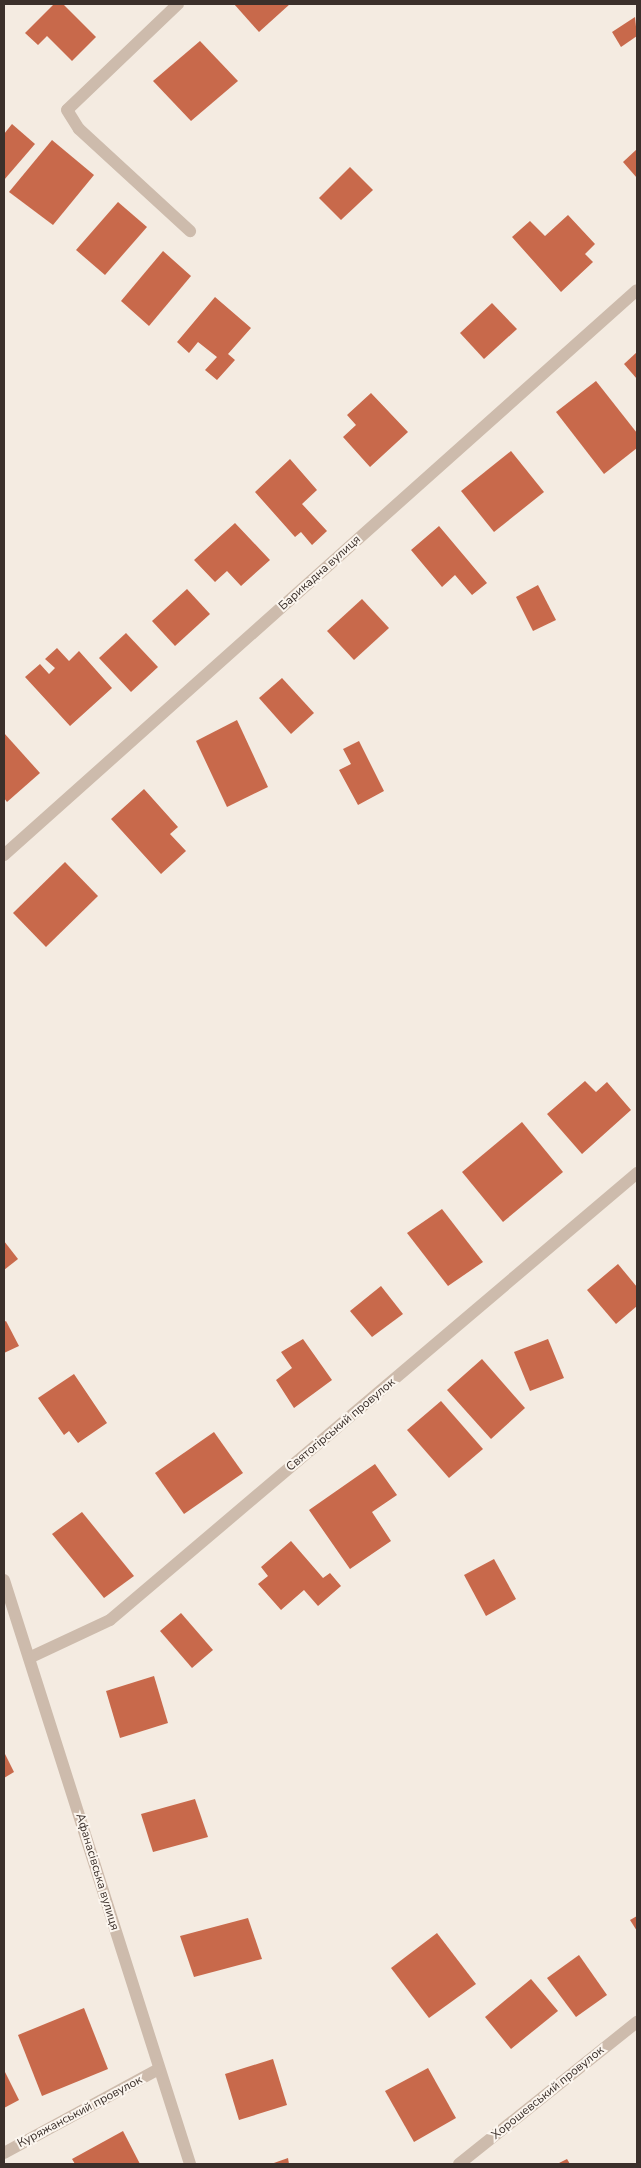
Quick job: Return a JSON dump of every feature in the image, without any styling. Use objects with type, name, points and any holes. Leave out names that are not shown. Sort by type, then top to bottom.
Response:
[{"type":"street","points":[[178,4],[67,110],[79,129],[190,231]]},
{"type":"street","name":"Барикадна вулиця","points":[[4,855],[637,290]]},
{"type":"street","name":"Святогірський провулок","points":[[31,1657],[110,1620],[637,1173]]},
{"type":"street","name":"Афанасівська вулиця","points":[[4,1580],[7,1604],[31,1657],[157,2070],[190,2164]]},
{"type":"street","name":"Хорошевський провулок","points":[[459,2164],[637,2022]]},
{"type":"street","name":"Куряжанський провулок","points":[[4,2153],[157,2070]]},
{"type":"building","points":[[54,4],[63,4],[96,37],[72,61],[47,36],[38,45],[25,33]]},
{"type":"building","points":[[234,4],[290,4],[259,32]]},
{"type":"building","points":[[635,17],[637,36],[621,47],[612,32]]},
{"type":"building","points":[[200,41],[238,81],[191,121],[153,81]]},
{"type":"building","points":[[12,124],[35,144],[4,180],[4,134]]},
{"type":"building","points":[[52,140],[94,175],[53,225],[9,192]]},
{"type":"building","points":[[637,149],[637,178],[623,162]]},
{"type":"building","points":[[350,167],[373,190],[341,220],[319,198]]},
{"type":"building","points":[[118,202],[147,227],[105,275],[76,250]]},
{"type":"building","points":[[568,215],[595,244],[585,254],[593,262],[561,292],[512,237],[530,221],[545,236]]},
{"type":"building","points":[[163,251],[191,276],[149,326],[121,301]]},
{"type":"building","points":[[215,297],[251,328],[228,354],[235,360],[217,380],[205,370],[217,357],[198,342],[189,353],[177,342]]},
{"type":"building","points":[[492,303],[517,329],[484,359],[460,333]]},
{"type":"building","points":[[637,352],[637,379],[624,364]]},
{"type":"building","points":[[596,381],[637,433],[637,448],[604,474],[556,412]]},
{"type":"building","points":[[371,393],[408,432],[370,467],[343,437],[356,425],[347,415]]},
{"type":"building","points":[[511,451],[544,492],[494,532],[461,491]]},
{"type":"building","points":[[290,459],[317,490],[302,504],[327,531],[312,545],[301,532],[295,537],[255,492]]},
{"type":"building","points":[[235,523],[270,560],[241,586],[227,571],[215,582],[194,560]]},
{"type":"building","points":[[439,526],[487,583],[472,595],[455,575],[442,587],[411,550]]},
{"type":"building","points":[[538,585],[556,620],[533,631],[516,597]]},
{"type":"building","points":[[187,589],[210,614],[175,646],[152,621]]},
{"type":"building","points":[[362,599],[389,628],[354,660],[327,631]]},
{"type":"building","points":[[126,633],[158,667],[131,692],[99,658]]},
{"type":"building","points":[[57,648],[69,661],[79,651],[112,688],[70,726],[25,677],[40,664],[49,674],[55,668],[45,659]]},
{"type":"building","points":[[282,678],[314,713],[291,734],[259,698]]},
{"type":"building","points":[[237,720],[268,787],[227,807],[196,741]]},
{"type":"building","points":[[4,733],[40,773],[7,802],[4,798]]},
{"type":"building","points":[[359,741],[384,791],[358,805],[339,770],[351,764],[343,749]]},
{"type":"building","points":[[144,789],[178,827],[170,834],[186,851],[161,874],[111,819]]},
{"type":"building","points":[[65,862],[98,896],[46,947],[13,913]]},
{"type":"building","points":[[585,1081],[596,1092],[607,1082],[631,1110],[582,1154],[547,1114]]},
{"type":"building","points":[[522,1122],[563,1172],[503,1222],[462,1172]]},
{"type":"building","points":[[442,1209],[483,1262],[448,1286],[407,1233]]},
{"type":"building","points":[[4,1241],[18,1259],[4,1270]]},
{"type":"building","points":[[618,1264],[637,1287],[637,1306],[616,1324],[587,1290]]},
{"type":"building","points":[[381,1286],[403,1314],[372,1337],[350,1311]]},
{"type":"building","points":[[6,1321],[19,1346],[4,1353],[4,1322]]},
{"type":"building","points":[[303,1339],[332,1380],[294,1408],[276,1380],[292,1368],[281,1352]]},
{"type":"building","points":[[548,1339],[564,1378],[530,1391],[514,1352]]},
{"type":"building","points":[[482,1359],[525,1408],[491,1439],[447,1390]]},
{"type":"building","points":[[74,1374],[107,1423],[78,1443],[69,1431],[64,1435],[38,1398]]},
{"type":"building","points":[[441,1401],[483,1449],[449,1478],[407,1430]]},
{"type":"building","points":[[214,1432],[243,1473],[184,1514],[155,1473]]},
{"type":"building","points":[[375,1464],[397,1495],[372,1512],[391,1541],[350,1569],[309,1510]]},
{"type":"building","points":[[82,1512],[134,1576],[104,1598],[52,1534]]},
{"type":"building","points":[[291,1541],[323,1578],[330,1573],[341,1586],[318,1606],[304,1590],[281,1610],[258,1584],[268,1576],[261,1567]]},
{"type":"building","points":[[494,1559],[516,1599],[486,1616],[464,1575]]},
{"type":"building","points":[[181,1613],[213,1650],[192,1668],[160,1631]]},
{"type":"building","points":[[154,1676],[168,1723],[120,1738],[106,1691]]},
{"type":"building","points":[[4,1752],[14,1772],[4,1778]]},
{"type":"building","points":[[195,1799],[208,1837],[153,1852],[141,1814]]},
{"type":"building","points":[[637,1916],[637,1931],[630,1920]]},
{"type":"building","points":[[248,1918],[262,1959],[194,1977],[180,1936]]},
{"type":"building","points":[[437,1933],[476,1984],[429,2018],[391,1968]]},
{"type":"building","points":[[579,1955],[607,1995],[576,2017],[547,1978]]},
{"type":"building","points":[[531,1979],[558,2011],[511,2049],[485,2017]]},
{"type":"building","points":[[84,2008],[108,2069],[42,2096],[18,2035]]},
{"type":"building","points":[[273,2059],[287,2105],[239,2120],[225,2074]]},
{"type":"building","points":[[428,2068],[456,2118],[414,2142],[385,2091]]},
{"type":"building","points":[[4,2070],[19,2100],[4,2108]]},
{"type":"building","points":[[123,2131],[140,2164],[75,2164],[72,2159]]},
{"type":"building","points":[[288,2158],[289,2164],[271,2164]]},
{"type":"building","points":[[567,2159],[570,2164],[557,2164]]}]
